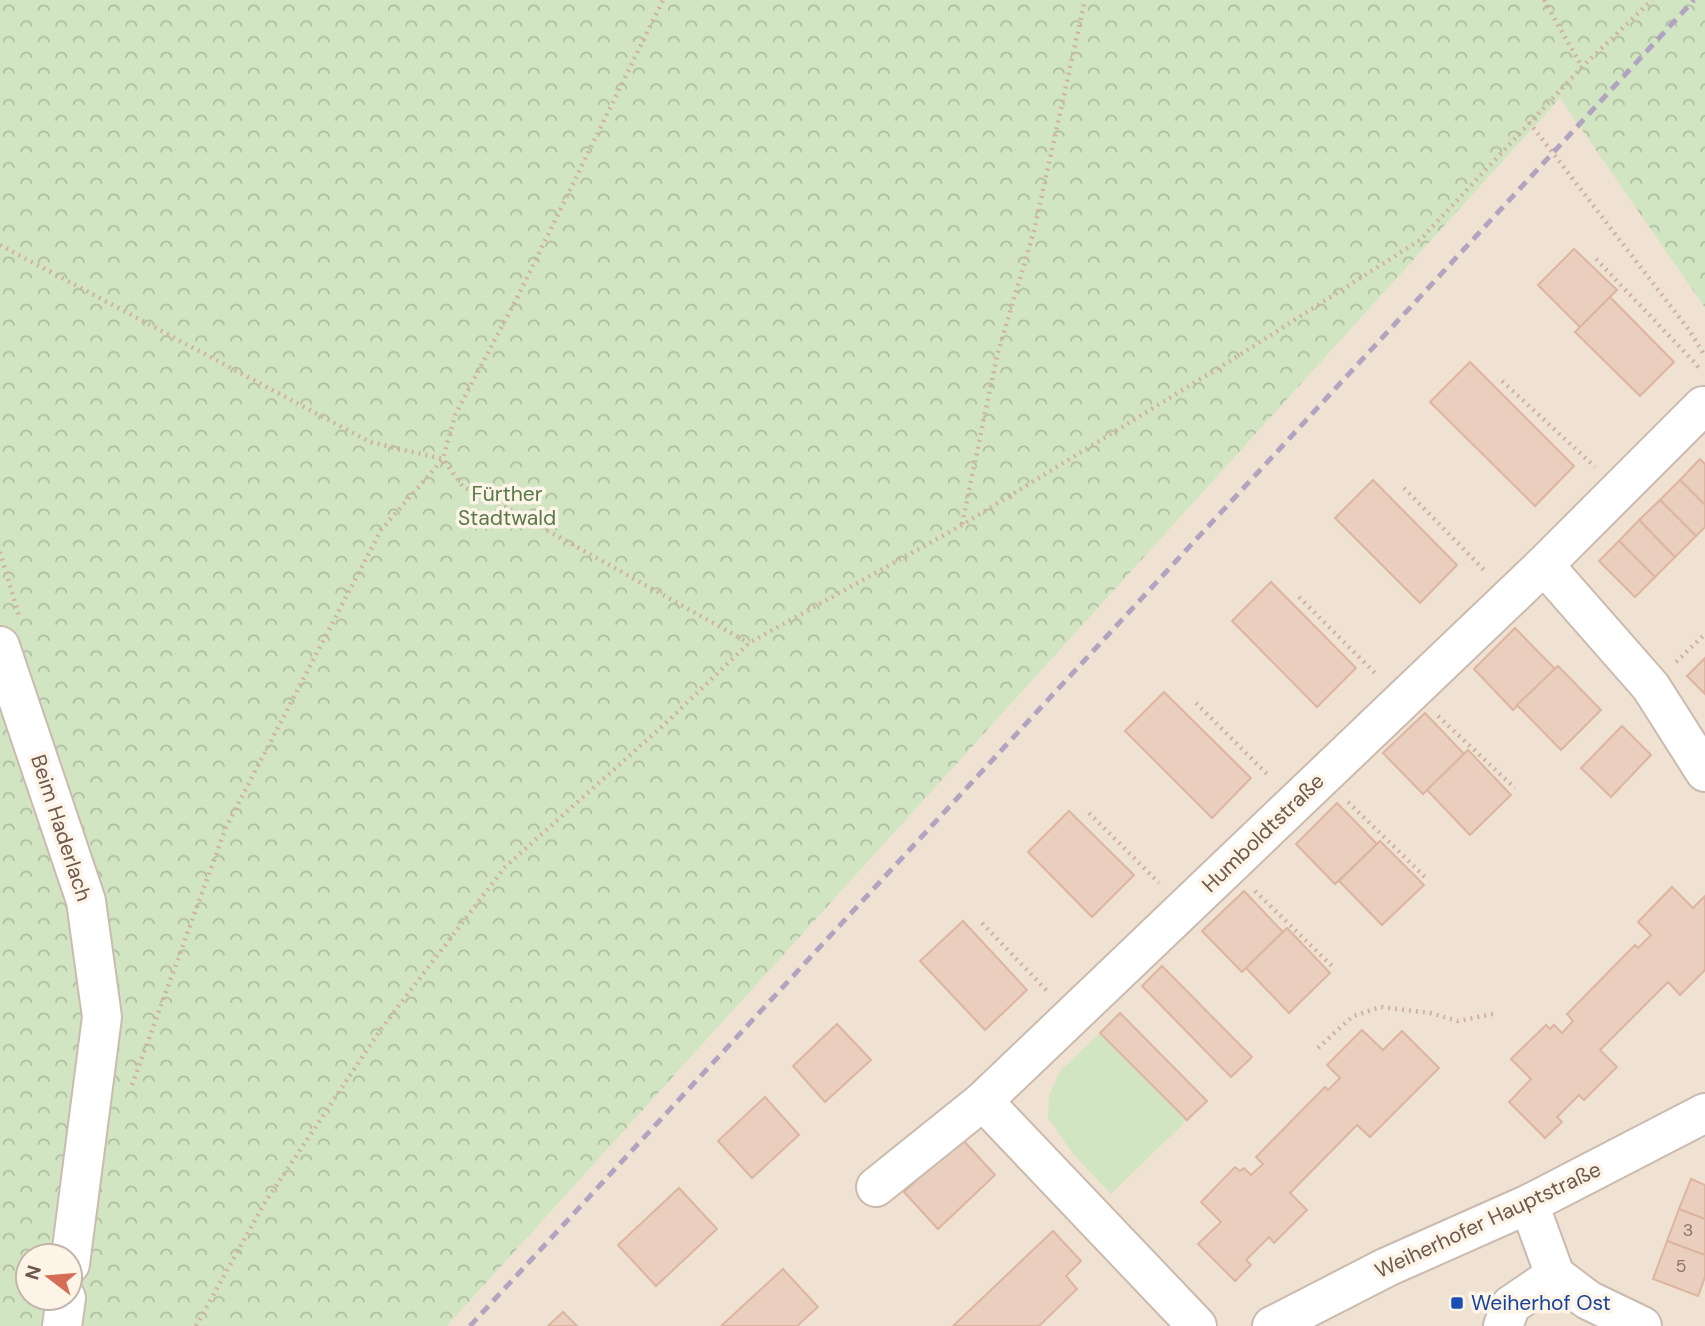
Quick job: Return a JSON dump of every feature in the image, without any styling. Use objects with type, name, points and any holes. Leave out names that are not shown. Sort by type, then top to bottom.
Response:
[{"type":"street","name":"Humboldtstraße","points":[[876,1187],[983,1101],[1544,565],[1618,489],[1704,392]]},
{"type":"street","points":[[1544,565],[1650,687],[1705,772]]},
{"type":"street","name":"Beim Haderlach","points":[[0,646],[86,901],[102,1017],[73,1242]]},
{"type":"street","points":[[983,1101],[1197,1326]]},
{"type":"street","name":"Weiherhofer Hauptstraße","points":[[1272,1326],[1387,1267],[1529,1204],[1705,1113]]},
{"type":"street","points":[[1529,1204],[1556,1275],[1588,1300],[1643,1326]]},
{"type":"street","points":[[1503,1326],[1511,1305],[1556,1275]]},
{"type":"path","points":[[129,1093],[226,827],[381,530],[443,459],[455,415],[517,298],[663,0]]},
{"type":"path","points":[[962,525],[997,356],[1034,231],[1085,0]]},
{"type":"path","points":[[1544,0],[1582,67]]},
{"type":"path","points":[[196,1326],[264,1204],[381,1029],[505,867],[667,722],[749,643],[962,525],[1238,356],[1420,240],[1582,67],[1652,0]]},
{"type":"path","points":[[1529,122],[1689,330],[1705,356]]},
{"type":"path","points":[[0,245],[370,442],[443,459],[463,487],[498,503],[749,643]]},
{"type":"path","points":[[1596,259],[1695,363],[1704,392]]},
{"type":"path","points":[[1502,381],[1618,489]]},
{"type":"path","points":[[1404,488],[1510,597]]},
{"type":"path","points":[[1299,597],[1407,696],[1515,788]]},
{"type":"path","points":[[1196,703],[1425,877]]},
{"type":"path","points":[[1089,813],[1184,909]]},
{"type":"path","points":[[1229,866],[1332,966]]},
{"type":"path","points":[[982,923],[1072,1017]]},
{"type":"path","points":[[1318,1048],[1353,1016],[1381,1007],[1430,1013],[1458,1021],[1493,1014]]},
{"type":"shaded area","points":[[1560,97],[1705,308],[1705,1326],[447,1326]]},
{"type":"green space","name":"Fürther Stadtwald","points":[[0,0],[1705,0],[1705,308],[1560,98],[447,1326],[0,1326]]},
{"type":"green space","points":[[1100,1033],[1187,1120],[1111,1194],[1074,1155],[1048,1118],[1049,1095],[1060,1071]]},
{"type":"building","points":[[1574,249],[1617,290],[1580,327],[1538,285]]},
{"type":"building","points":[[1610,297],[1674,362],[1640,396],[1575,332]]},
{"type":"building","points":[[1470,362],[1574,466],[1535,506],[1430,402]]},
{"type":"building","points":[[1700,459],[1705,464],[1705,505],[1680,480]]},
{"type":"building","points":[[1373,480],[1457,565],[1420,603],[1335,518]]},
{"type":"building","points":[[1680,480],[1705,505],[1705,527],[1696,536],[1660,500]]},
{"type":"building","points":[[1660,500],[1696,536],[1675,557],[1639,520]]},
{"type":"building","points":[[1639,520],[1675,557],[1655,577],[1619,541]]},
{"type":"building","points":[[1619,541],[1655,577],[1635,597],[1599,561]]},
{"type":"building","points":[[1271,582],[1356,668],[1317,707],[1232,621]]},
{"type":"building","points":[[1515,628],[1555,669],[1513,710],[1474,669]]},
{"type":"building","points":[[1705,658],[1705,694],[1687,676]]},
{"type":"building","points":[[1558,666],[1601,710],[1561,750],[1517,705]]},
{"type":"building","points":[[1164,692],[1251,778],[1212,818],[1125,731]]},
{"type":"building","points":[[1425,713],[1464,754],[1423,794],[1383,753]]},
{"type":"building","points":[[1622,726],[1651,755],[1611,797],[1581,768]]},
{"type":"building","points":[[1468,750],[1511,795],[1470,835],[1427,790]]},
{"type":"building","points":[[1337,803],[1377,844],[1335,884],[1296,844]]},
{"type":"building","points":[[1069,811],[1134,875],[1092,917],[1028,852]]},
{"type":"building","points":[[1380,841],[1424,885],[1382,925],[1339,881]]},
{"type":"building","points":[[1672,887],[1693,908],[1705,896],[1705,970],[1680,995],[1668,982],[1600,1050],[1617,1067],[1584,1100],[1579,1095],[1557,1117],[1562,1122],[1545,1138],[1509,1102],[1531,1079],[1511,1059],[1546,1025],[1550,1029],[1554,1025],[1562,1033],[1573,1021],[1567,1014],[1635,945],[1638,948],[1651,935],[1638,922]]},
{"type":"building","points":[[1244,891],[1283,932],[1242,972],[1202,931]]},
{"type":"building","points":[[963,921],[1027,990],[985,1030],[920,961]]},
{"type":"building","points":[[1287,928],[1330,973],[1289,1013],[1246,968]]},
{"type":"building","points":[[1162,966],[1252,1057],[1231,1077],[1142,986]]},
{"type":"building","points":[[1120,1013],[1207,1101],[1187,1120],[1100,1033]]},
{"type":"building","points":[[837,1024],[871,1060],[825,1102],[793,1066]]},
{"type":"building","points":[[1362,1030],[1383,1050],[1402,1031],[1439,1068],[1370,1137],[1357,1125],[1290,1193],[1307,1210],[1274,1243],[1269,1237],[1246,1260],[1251,1265],[1235,1281],[1198,1244],[1221,1222],[1201,1202],[1235,1167],[1240,1171],[1244,1168],[1251,1175],[1263,1164],[1256,1157],[1325,1087],[1328,1090],[1340,1078],[1327,1065]]},
{"type":"building","points":[[765,1097],[799,1135],[752,1178],[718,1141]]},
{"type":"building","points":[[961,1138],[995,1175],[938,1229],[904,1192]]},
{"type":"building","points":[[1691,1179],[1705,1185],[1705,1219],[1679,1209]]},
{"type":"building","points":[[679,1188],[717,1229],[656,1286],[618,1245]]},
{"type":"building","points":[[1679,1209],[1705,1219],[1705,1255],[1667,1241]]},
{"type":"building","points":[[1053,1231],[1081,1261],[1066,1276],[1077,1289],[1039,1326],[953,1326]]},
{"type":"building","points":[[1667,1241],[1705,1255],[1705,1277],[1698,1296],[1653,1279]]},
{"type":"building","points":[[783,1269],[818,1307],[797,1326],[721,1326]]},
{"type":"building","points":[[563,1312],[577,1326],[548,1326]]},
{"type":"railway","points":[[470,1326],[1694,0]]},
{"type":"place","name":"Weiherhof Ost","points":[[1457,1303]]}]
